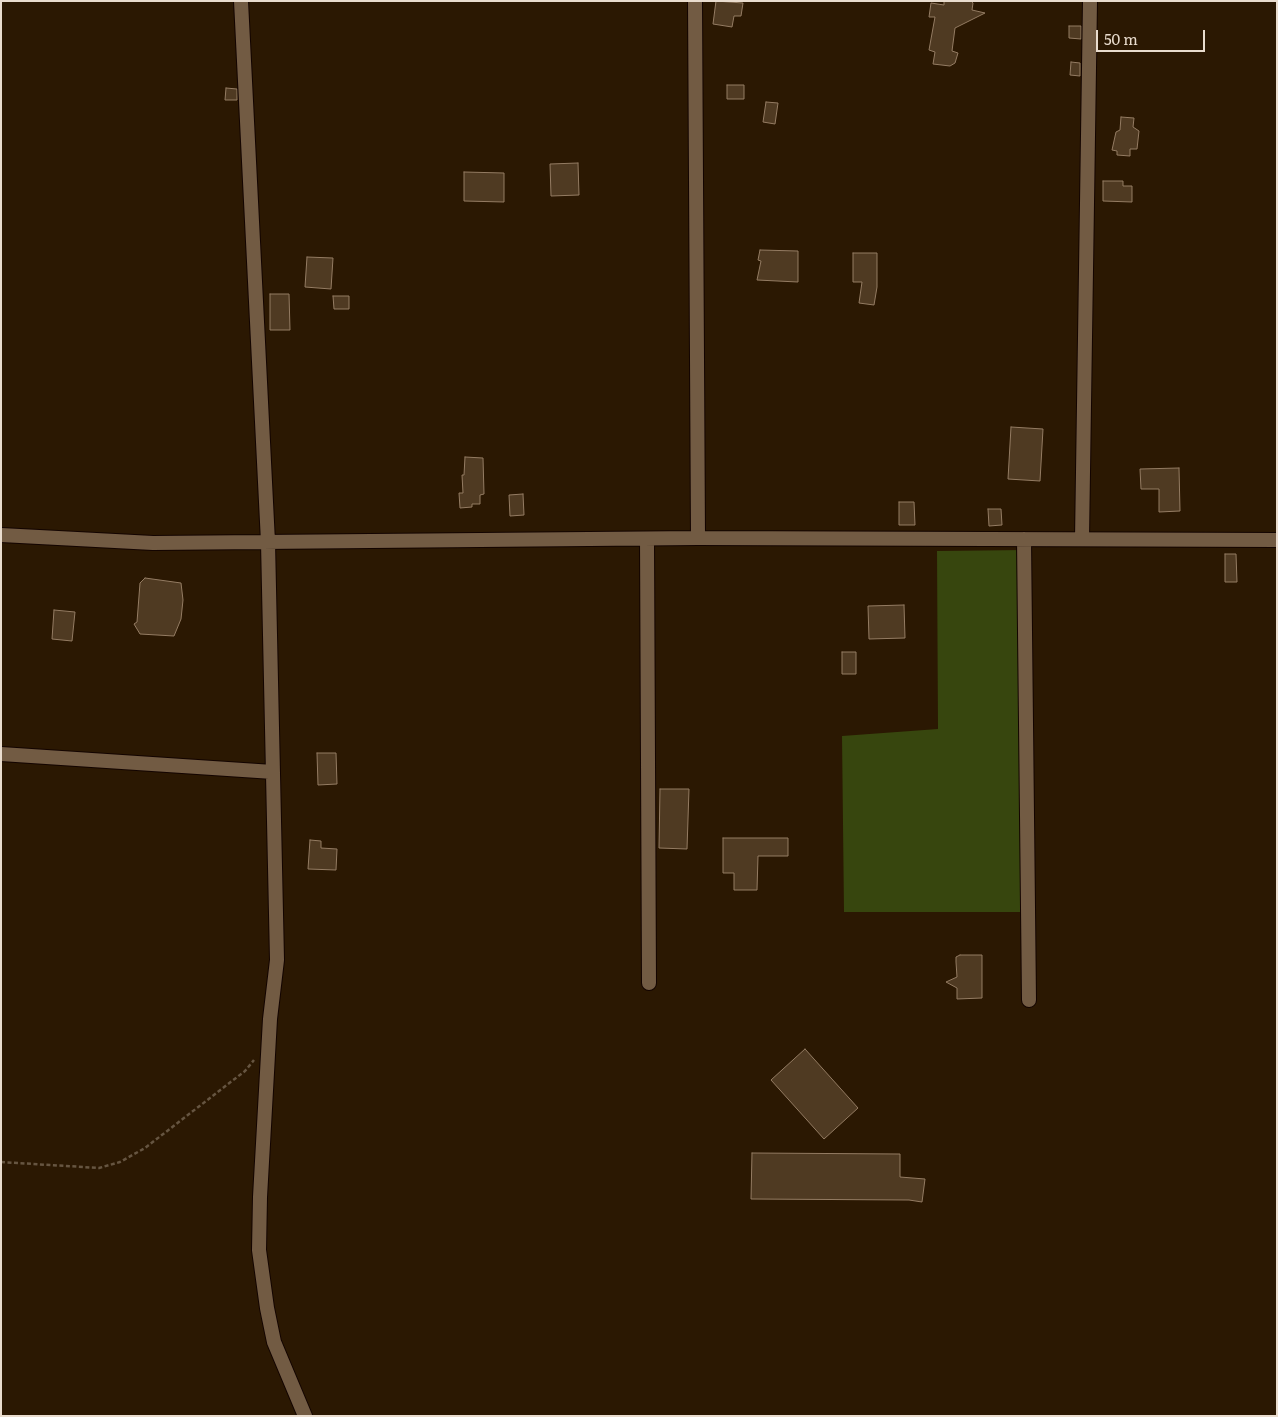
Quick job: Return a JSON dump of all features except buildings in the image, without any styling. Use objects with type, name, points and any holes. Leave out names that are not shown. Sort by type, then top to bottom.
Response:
[{"type":"street","points":[[241,1],[268,542],[276,960],[260,1198],[260,1250],[267,1308],[274,1342],[305,1416]]},
{"type":"street","points":[[695,1],[698,538]]},
{"type":"street","points":[[1082,539],[1090,1]]},
{"type":"street","points":[[1,536],[153,542],[698,538],[1277,540]]},
{"type":"street","points":[[647,539],[649,983]]},
{"type":"street","points":[[1024,539],[1029,1000]]},
{"type":"street","points":[[1,754],[273,772]]},
{"type":"path","points":[[1,1162],[99,1168],[120,1162],[145,1148],[245,1071],[269,1042]]},
{"type":"green space","points":[[1025,550],[1028,912],[844,912],[842,736],[938,729],[937,551]]}]
